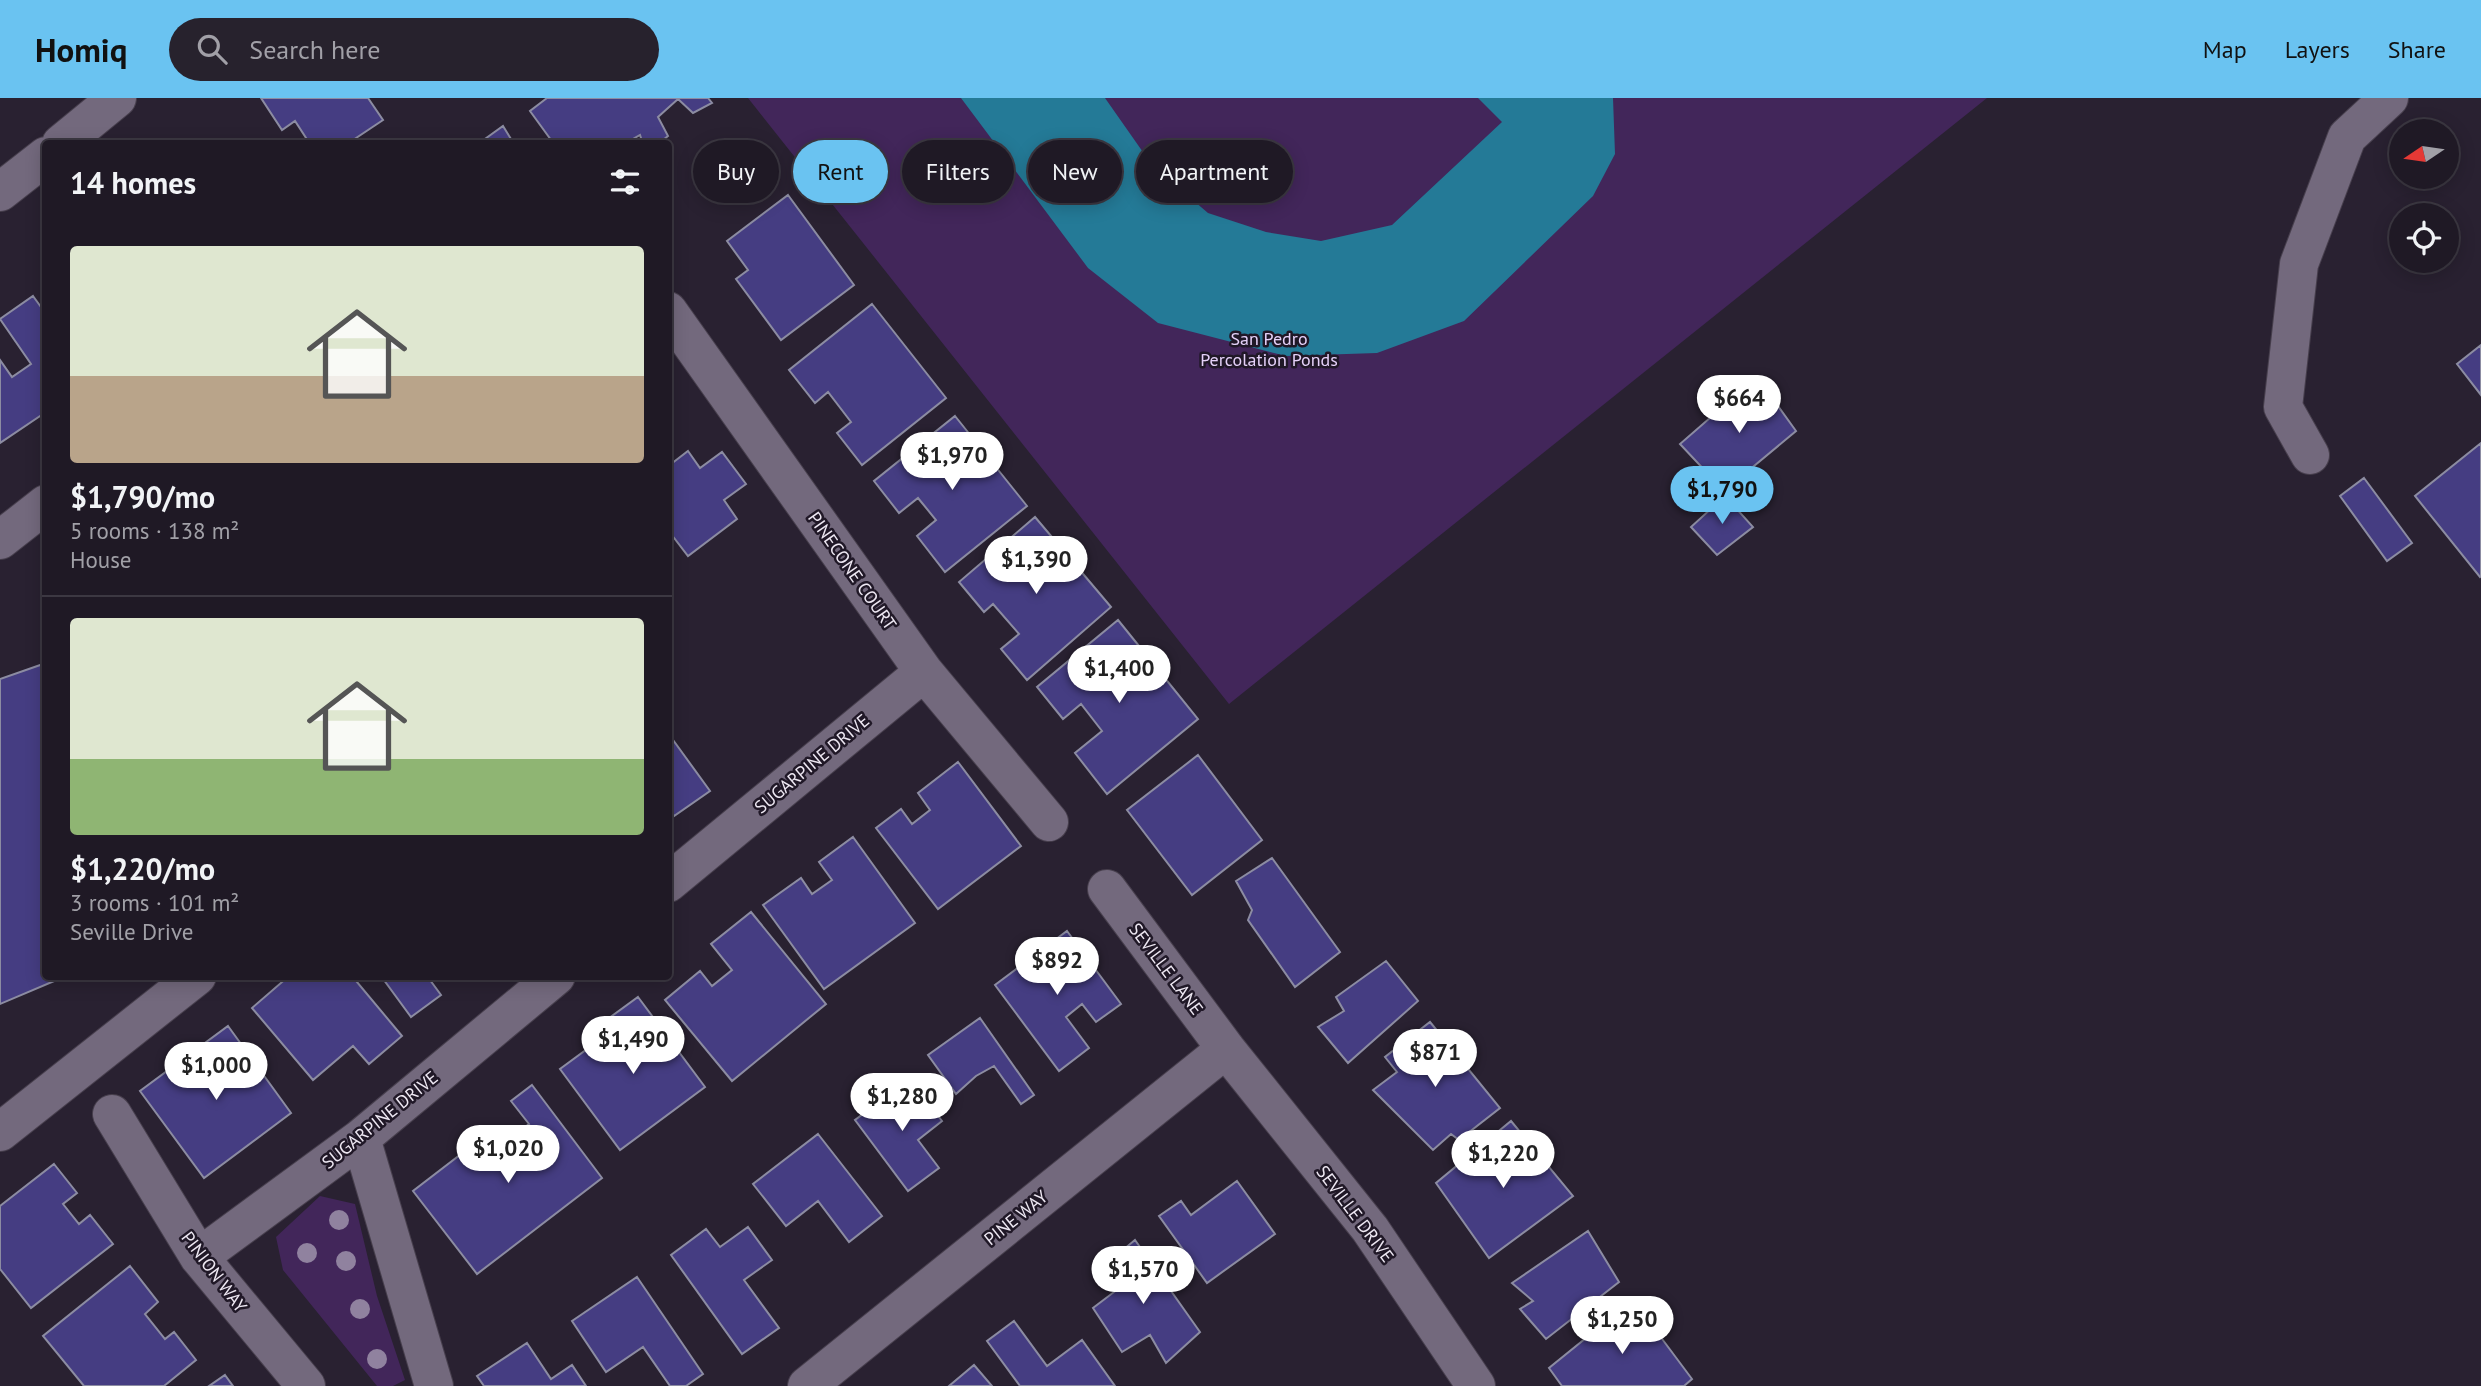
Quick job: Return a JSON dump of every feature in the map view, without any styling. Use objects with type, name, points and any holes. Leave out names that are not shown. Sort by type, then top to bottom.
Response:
[{"type":"street","points":[[66,140],[117,98]]},
{"type":"street","points":[[2310,455],[2283,407],[2299,264],[2347,137],[2389,98]]},
{"type":"street","points":[[0,192],[42,159]]},
{"type":"street","name":"PINECONE COURT","points":[[672,317],[923,672],[1049,822]]},
{"type":"street","points":[[0,540],[42,507]]},
{"type":"street","name":"SUGARPINE DRIVE","points":[[672,880],[923,672]]},
{"type":"street","name":"SEVILLE LANE","points":[[1107,889],[1226,1049]]},
{"type":"street","points":[[0,1132],[192,980]]},
{"type":"street","name":"SUGARPINE DRIVE","points":[[199,1257],[361,1138],[551,980]]},
{"type":"street","name":"PINE WAY","points":[[807,1386],[1226,1049]]},
{"type":"street","name":"SEVILLE DRIVE","points":[[1226,1049],[1370,1229],[1476,1386]]},
{"type":"street","name":"PINION WAY","points":[[111,1114],[199,1257],[306,1386]]},
{"type":"street","points":[[361,1138],[434,1386]]},
{"type":"green space","name":"San Pedro Percolation Ponds","points":[[748,98],[1987,98],[1229,704],[831,203],[888,203],[888,140],[793,140],[793,155]]},
{"type":"green space","points":[[320,1196],[355,1204],[377,1296],[405,1380],[393,1386],[377,1386],[283,1270],[276,1237]]},
{"type":"water","points":[[961,98],[1105,98],[1136,142],[1136,203],[1196,203],[1208,213],[1266,232],[1321,241],[1392,225],[1502,122],[1478,98],[1613,98],[1615,154],[1593,196],[1464,321],[1377,353],[1286,356],[1158,323],[1088,268],[1039,203],[1122,203],[1122,140],[1028,140],[1028,188],[1014,169],[1014,140],[992,140]]},
{"type":"building","points":[[261,98],[368,98],[383,120],[353,140],[307,140],[295,121],[282,130]]},
{"type":"building","points":[[547,98],[708,98],[712,103],[693,113],[678,99],[658,117],[668,136],[663,140],[642,140],[640,135],[631,140],[551,140],[530,111]]},
{"type":"building","points":[[503,126],[512,140],[484,140]]},
{"type":"building","points":[[788,195],[854,285],[781,340],[736,279],[748,270],[727,241]]},
{"type":"building","points":[[33,296],[42,308],[42,415],[0,443],[0,360],[12,377],[31,364],[0,319]]},
{"type":"building","points":[[872,304],[946,398],[862,465],[837,433],[851,422],[828,392],[815,403],[789,370]]},
{"type":"building","points":[[2481,345],[2481,395],[2457,364]]},
{"type":"building","points":[[1757,377],[1796,431],[1724,491],[1680,444]]},
{"type":"building","points":[[955,416],[1027,506],[945,572],[917,536],[936,520],[918,498],[899,513],[874,481]]},
{"type":"building","points":[[2481,443],[2481,576],[2480,577],[2415,496]]},
{"type":"building","points":[[688,451],[700,468],[722,452],[746,484],[724,500],[737,519],[688,556],[672,535],[672,463]]},
{"type":"building","points":[[2364,478],[2412,543],[2387,561],[2340,496]]},
{"type":"building","points":[[1725,496],[1753,527],[1717,555],[1691,527]]},
{"type":"building","points":[[1035,517],[1111,607],[1027,680],[1001,649],[1019,634],[993,604],[984,612],[959,582]]},
{"type":"building","points":[[1118,620],[1198,719],[1107,794],[1075,753],[1102,731],[1081,704],[1063,719],[1037,687]]},
{"type":"building","points":[[42,664],[42,980],[57,980],[0,1004],[0,679]]},
{"type":"building","points":[[672,739],[710,791],[674,816],[672,813]]},
{"type":"building","points":[[1198,755],[1262,840],[1192,895],[1127,810]]},
{"type":"building","points":[[958,762],[1021,846],[938,909],[876,828],[901,809],[912,824],[930,810],[918,793]]},
{"type":"building","points":[[853,837],[915,923],[824,989],[763,905],[801,878],[812,894],[832,880],[819,862]]},
{"type":"building","points":[[1272,858],[1340,952],[1295,987],[1248,920],[1252,910],[1236,881]]},
{"type":"building","points":[[751,912],[826,1004],[732,1081],[665,1000],[700,971],[712,986],[732,970],[711,944]]},
{"type":"building","points":[[1067,931],[1121,1004],[1096,1022],[1082,1004],[1066,1017],[1089,1048],[1059,1071],[995,985]]},
{"type":"building","points":[[1386,961],[1418,1001],[1348,1063],[1318,1027],[1344,1011],[1336,997]]},
{"type":"building","points":[[284,980],[355,980],[402,1036],[369,1064],[353,1046],[313,1080],[252,1008]]},
{"type":"building","points":[[384,980],[430,980],[441,995],[411,1017]]},
{"type":"building","points":[[638,997],[705,1087],[620,1150],[560,1069],[594,1044],[603,1057],[621,1044],[605,1021]]},
{"type":"building","points":[[980,1018],[1034,1095],[1021,1104],[994,1066],[976,1076],[956,1094],[928,1055]]},
{"type":"building","points":[[1430,1022],[1500,1108],[1459,1140],[1451,1134],[1433,1150],[1373,1090],[1397,1072],[1385,1057]]},
{"type":"building","points":[[228,1026],[291,1113],[204,1178],[140,1091]]},
{"type":"building","points":[[910,1079],[942,1121],[918,1140],[939,1168],[908,1191],[855,1120]]},
{"type":"building","points":[[532,1085],[602,1178],[477,1274],[413,1191],[482,1138],[492,1152],[529,1124],[511,1101]]},
{"type":"building","points":[[1511,1121],[1573,1196],[1489,1258],[1436,1183]]},
{"type":"building","points":[[818,1134],[882,1216],[849,1242],[818,1201],[786,1226],[753,1184]]},
{"type":"building","points":[[54,1164],[77,1193],[63,1204],[79,1224],[90,1215],[113,1244],[31,1308],[0,1269],[0,1206]]},
{"type":"building","points":[[1237,1181],[1275,1234],[1207,1283],[1159,1216],[1181,1201],[1191,1215]]},
{"type":"building","points":[[748,1227],[772,1260],[744,1280],[779,1328],[742,1354],[671,1255],[706,1229],[720,1247]]},
{"type":"building","points":[[1588,1231],[1619,1282],[1546,1339],[1520,1309],[1533,1301],[1512,1283]]},
{"type":"building","points":[[1135,1240],[1200,1332],[1166,1363],[1150,1335],[1122,1352],[1093,1308],[1118,1289],[1099,1270]]},
{"type":"building","points":[[130,1266],[158,1302],[145,1314],[165,1339],[174,1332],[196,1360],[164,1386],[84,1386],[43,1336]]},
{"type":"building","points":[[637,1277],[703,1374],[686,1386],[670,1386],[643,1347],[606,1372],[572,1321]]},
{"type":"building","points":[[1633,1300],[1692,1379],[1684,1386],[1562,1386],[1549,1368]]},
{"type":"building","points":[[1014,1321],[1047,1366],[1082,1340],[1115,1386],[1020,1386],[987,1341]]},
{"type":"building","points":[[527,1343],[551,1379],[572,1365],[586,1386],[484,1386],[477,1376]]},
{"type":"building","points":[[974,1365],[992,1386],[949,1386]]},
{"type":"building","points":[[225,1375],[233,1386],[209,1386]]}]
